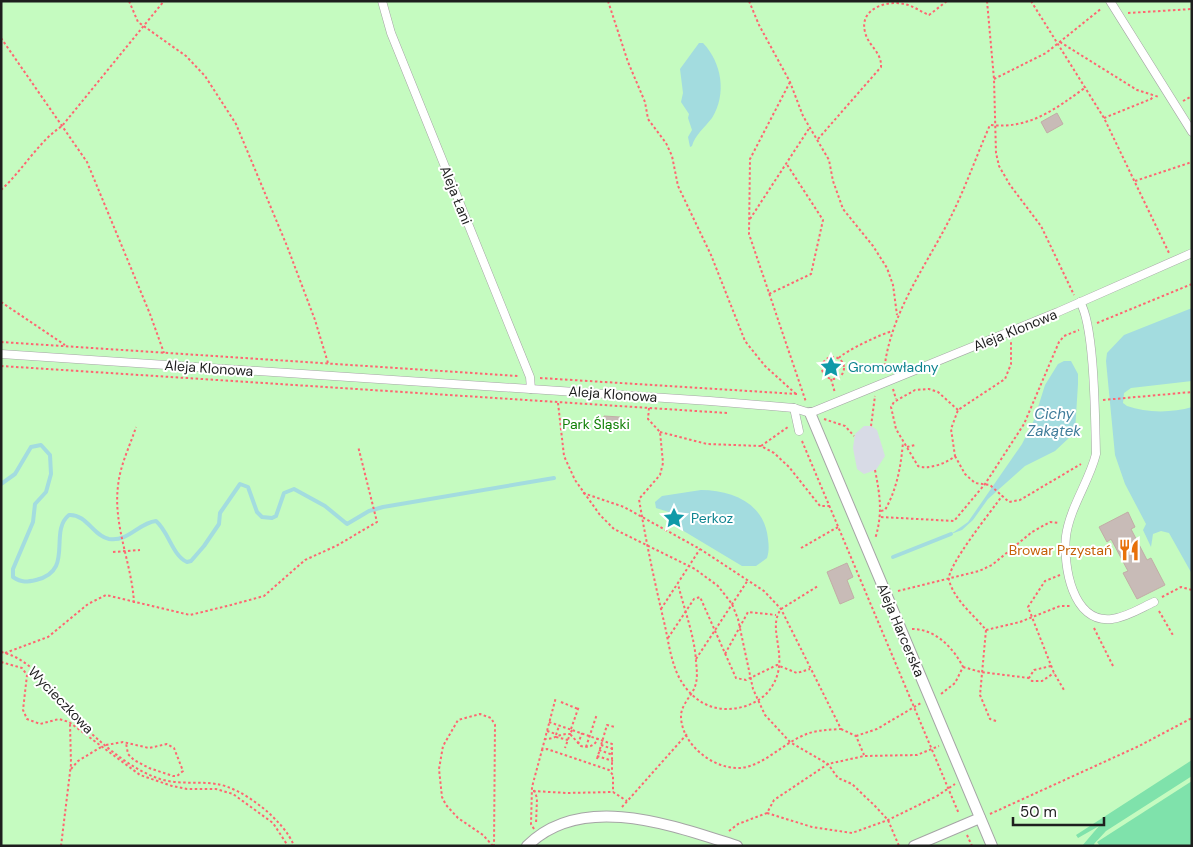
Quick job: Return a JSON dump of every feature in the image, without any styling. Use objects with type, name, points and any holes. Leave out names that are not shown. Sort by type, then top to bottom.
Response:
[{"type":"street","name":"Aleja Łani","points":[[382,1],[391,33],[530,377],[531,389]]},
{"type":"street","points":[[1108,4],[1119,14],[1192,132]]},
{"type":"street","name":"Aleja Klonowa","points":[[1,354],[558,390],[794,408],[810,413],[1192,254]]},
{"type":"street","points":[[1080,302],[1084,308],[1088,327],[1096,454],[1092,471],[1069,524],[1066,537],[1066,562],[1073,590],[1082,608],[1100,618],[1110,620],[1122,617],[1154,602]]},
{"type":"street","points":[[794,408],[799,431]]},
{"type":"street","name":"Aleja Harcerska","points":[[810,413],[992,846]]},
{"type":"street","points":[[532,838],[575,818],[594,817],[640,820],[737,846]]},
{"type":"street","points":[[914,846],[980,818]]},
{"type":"path","points":[[129,1],[138,22],[186,56],[196,66],[214,88],[236,124],[315,320],[328,364],[328,376]]},
{"type":"path","points":[[1,190],[20,171],[47,138],[62,126],[164,1]]},
{"type":"path","points":[[608,1],[628,62],[645,102],[648,119],[666,143],[672,156],[678,186],[711,255],[745,341],[765,366],[797,394]]},
{"type":"path","points":[[749,1],[759,25],[790,82],[803,116],[830,160],[832,181],[843,209],[873,246],[887,268],[897,315]]},
{"type":"path","points":[[818,138],[881,67],[879,54],[864,32],[864,24],[872,10],[889,2],[897,2],[929,15],[947,1]]},
{"type":"path","points":[[987,1],[994,79],[994,126],[999,166],[1010,185],[1041,226],[1074,295],[1080,302]]},
{"type":"path","points":[[1031,1],[1059,43],[1104,118],[1173,262]]},
{"type":"path","points":[[994,79],[1046,53],[1108,4]]},
{"type":"path","points":[[1119,14],[1192,9]]},
{"type":"path","points":[[1,38],[87,162],[98,185],[164,353]]},
{"type":"path","points":[[1059,43],[1137,90],[1154,96],[1151,99],[1104,118]]},
{"type":"path","points":[[790,82],[750,159],[749,234],[810,413],[845,426],[854,436]]},
{"type":"path","points":[[871,426],[875,394],[880,385],[897,315],[946,227],[990,125],[1029,123],[1062,104],[1086,87]]},
{"type":"path","points":[[1180,104],[1192,96]]},
{"type":"path","points":[[749,220],[810,127]]},
{"type":"path","points":[[1134,181],[1192,162]]},
{"type":"path","points":[[769,294],[811,274],[823,220],[786,163]]},
{"type":"path","points":[[881,517],[954,521],[985,484],[1024,424],[1059,342],[1064,336],[1192,284]]},
{"type":"path","points":[[1,302],[66,346]]},
{"type":"path","points":[[839,358],[842,353],[873,341],[883,332],[893,331]]},
{"type":"path","points":[[1011,339],[1011,364],[1005,378],[958,410],[951,429],[955,456],[965,474],[975,483],[990,485],[1009,502],[1020,500],[1055,478],[1088,461],[1096,454]]},
{"type":"path","points":[[1,342],[797,394]]},
{"type":"path","points":[[66,346],[66,357]]},
{"type":"path","points":[[831,379],[842,374],[844,365],[839,358],[830,357],[823,362],[824,374],[831,379],[835,391]]},
{"type":"path","points":[[1,366],[729,414]]},
{"type":"path","points":[[955,456],[949,461],[922,467],[915,463],[896,429],[891,407],[896,399],[915,390],[930,389],[938,392],[958,410]]},
{"type":"path","points":[[558,390],[562,448],[575,480],[583,493],[614,529],[708,576],[732,604],[740,629],[750,678],[757,701],[773,726],[790,742],[828,764],[838,778],[852,784],[888,820],[899,846]]},
{"type":"path","points":[[1110,400],[1192,392]]},
{"type":"path","points":[[794,408],[797,394]]},
{"type":"path","points":[[894,394],[896,399]]},
{"type":"path","points":[[648,408],[648,419],[660,432],[707,444],[761,446],[774,453],[789,467],[820,506],[830,506]]},
{"type":"path","points":[[761,446],[796,418]]},
{"type":"path","points":[[134,603],[133,587],[119,524],[117,498],[120,474],[136,427]]},
{"type":"path","name":"Aleja Harcerska","points":[[799,431],[963,825]]},
{"type":"path","points":[[660,432],[663,463],[660,475],[639,499],[647,546],[668,638],[678,676],[690,694],[709,706],[725,709],[740,708],[757,701],[770,690],[780,667],[780,650],[774,623],[777,615],[781,609],[818,586]]},
{"type":"path","points":[[881,511],[885,510],[889,503],[898,479],[903,441]]},
{"type":"path","points":[[907,447],[915,445]]},
{"type":"path","points":[[5,653],[48,637],[88,604],[106,595],[190,615],[264,596],[305,560],[367,529],[377,520],[358,446]]},
{"type":"path","points":[[870,555],[881,517],[881,498],[875,470]]},
{"type":"path","points":[[583,493],[624,507],[700,549],[764,591],[781,609],[840,729]]},
{"type":"path","points":[[996,721],[990,719],[980,695],[986,630],[958,598],[948,580],[949,572],[1002,496]]},
{"type":"path","points":[[886,593],[948,580],[992,565],[1027,536],[1050,522],[1069,524]]},
{"type":"path","points":[[801,548],[838,527]]},
{"type":"path","points":[[661,609],[700,549]]},
{"type":"path","points":[[113,552],[140,550]]},
{"type":"path","points":[[855,569],[861,566]]},
{"type":"path","points":[[1059,576],[1045,581],[1028,607],[1054,673],[1064,690]]},
{"type":"path","points":[[696,659],[748,580]]},
{"type":"path","points":[[678,584],[696,659],[696,684],[681,714],[687,734],[706,758],[721,766],[734,768],[749,766],[790,742],[813,732],[840,729],[856,736],[877,728],[955,683],[963,667]]},
{"type":"path","points":[[1168,594],[1181,587],[1192,590]]},
{"type":"path","points":[[668,638],[694,599],[700,597],[736,678],[744,680],[772,666],[797,674],[810,669]]},
{"type":"path","points":[[986,630],[1032,617],[1060,606],[1082,608],[1113,666]]},
{"type":"path","points":[[725,654],[748,612],[777,615]]},
{"type":"path","points":[[1161,614],[1174,637]]},
{"type":"path","points":[[902,633],[912,629],[935,635],[952,651],[963,667],[981,672],[1029,678],[1032,681],[1042,681],[1054,673]]},
{"type":"path","name":"Wycieczkowa","points":[[1,652],[29,666],[82,725],[142,772],[160,779],[181,783],[216,784],[245,794],[273,816],[286,830],[294,846]]},
{"type":"path","points":[[1,662],[22,668],[27,675],[23,710],[25,718],[40,724],[58,720],[70,722],[134,771],[154,780],[187,789],[216,789],[233,794],[273,823],[288,846]]},
{"type":"path","points":[[1029,678],[1034,670],[1052,666]]},
{"type":"path","points":[[532,838],[533,790],[544,739],[556,697]]},
{"type":"path","points":[[561,702],[578,708],[565,748]]},
{"type":"path","points":[[480,714],[491,718],[495,725],[493,846],[449,809],[442,797],[439,778],[441,752],[453,726],[458,720],[480,714]]},
{"type":"path","points":[[586,747],[592,723],[597,714]]},
{"type":"path","points":[[575,718],[579,719]]},
{"type":"path","points":[[980,818],[1039,793],[1192,718]]},
{"type":"path","points":[[61,846],[70,772],[70,722]]},
{"type":"path","points":[[549,722],[612,744],[613,792]]},
{"type":"path","points":[[613,761],[597,757],[607,725],[615,727]]},
{"type":"path","points":[[556,736],[559,726]]},
{"type":"path","points":[[547,732],[568,740]]},
{"type":"path","points":[[578,744],[582,732]]},
{"type":"path","points":[[544,739],[562,733],[570,734],[578,744],[586,747],[596,744],[598,738]]},
{"type":"path","points":[[533,790],[567,793],[613,792],[627,801],[687,734]]},
{"type":"path","points":[[856,736],[864,756]]},
{"type":"path","points":[[106,745],[126,743],[144,747],[171,745],[184,767],[184,771],[178,776],[173,776],[142,765],[130,756],[126,743]]},
{"type":"path","points":[[601,745],[613,749]]},
{"type":"path","points":[[70,772],[74,764],[102,747]]},
{"type":"path","points":[[767,813],[774,800],[828,764],[864,756],[917,755],[937,747]]},
{"type":"path","points":[[541,752],[547,749],[612,772]]},
{"type":"path","points":[[599,750],[613,755]]},
{"type":"path","points":[[724,842],[727,833],[738,824],[767,813],[812,827],[852,833],[888,820],[937,796],[953,785]]},
{"type":"path","points":[[532,838],[537,816],[537,798],[533,790]]},
{"type":"green space","name":"Park Śląski","points":[[1,1],[1192,1],[1192,846],[1,846]]},
{"type":"green space","points":[[1192,760],[1192,776],[1106,831],[1094,844],[1095,846],[1082,846],[1099,826],[1078,838],[1076,835]]},
{"type":"green space","points":[[1192,781],[1192,846],[1100,846],[1097,842]]},
{"type":"shaded area","points":[[864,426],[871,426],[877,430],[885,456],[876,470],[864,474],[857,469],[853,448],[855,434]]},
{"type":"water","points":[[699,43],[703,43],[715,60],[721,89],[717,109],[690,147],[688,137],[692,130],[688,118],[689,114],[681,102],[683,93],[680,69]]},
{"type":"water","points":[[1192,308],[1192,381],[1131,388],[1124,393],[1123,403],[1134,408],[1151,411],[1192,407],[1192,574],[1169,533],[1161,531],[1153,534],[1151,547],[1143,530],[1146,524],[1125,484],[1115,455],[1106,361],[1107,353],[1124,335]]},
{"type":"water","name":"Cichy Zakątek","points":[[1064,361],[1071,361],[1078,374],[1075,431],[1055,451],[1025,466],[988,499],[973,520],[962,530],[951,534],[968,522],[1022,444],[1034,420],[1045,385],[1058,364]]},
{"type":"water","name":"Perkoz","points":[[701,490],[735,496],[754,508],[766,527],[769,544],[767,558],[756,566],[742,566],[677,527],[675,514],[656,508],[655,502],[662,496]]},
{"type":"building","points":[[1057,113],[1063,124],[1047,133],[1041,122]]},
{"type":"building","points":[[604,416],[620,417],[619,429],[603,428]]},
{"type":"building","name":"Browar Przystań","points":[[1128,512],[1135,527],[1131,529],[1147,560],[1151,558],[1165,585],[1137,599],[1123,573],[1128,571],[1111,539],[1107,542],[1099,527]]},
{"type":"building","points":[[847,563],[853,577],[847,580],[854,598],[840,604],[827,572]]},
{"type":"waterway","points":[[1,484],[15,474],[31,447],[41,445],[50,455],[51,474],[46,492],[35,504],[33,522],[13,569],[13,577],[27,582],[48,575],[55,568],[58,560],[60,531],[63,522],[69,515],[81,518],[99,534],[109,539],[122,538],[144,525],[156,521],[174,549],[187,562],[191,561],[204,546],[219,524],[220,513],[240,484],[248,487],[257,512],[262,517],[272,518],[276,516],[284,493],[294,489],[325,506],[347,524],[369,511],[383,507],[554,478]]},
{"type":"waterway","points":[[893,557],[951,534]]},
{"type":"place","name":"Gromowładny","points":[[831,367]]},
{"type":"place","name":"Perkoz","points":[[674,518]]},
{"type":"place","name":"Browar Przystań","points":[[1129,550]]}]
